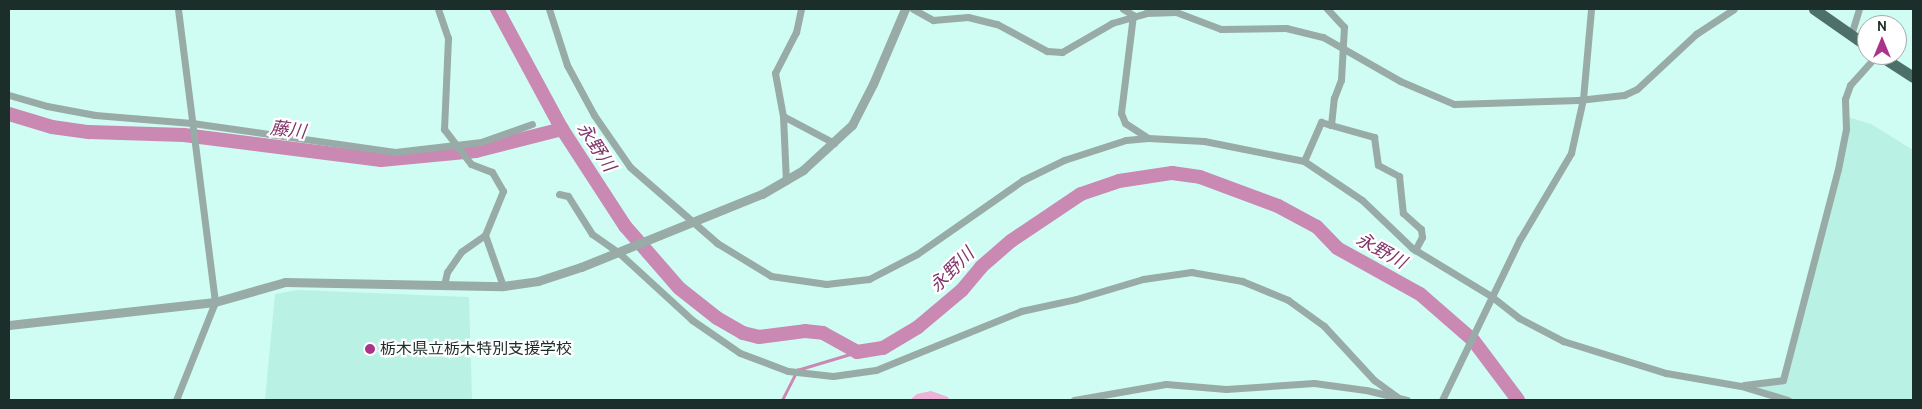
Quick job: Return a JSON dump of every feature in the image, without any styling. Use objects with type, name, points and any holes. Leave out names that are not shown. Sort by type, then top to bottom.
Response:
[{"type":"main road","points":[[1814,9],[1857,39]]},
{"type":"main road","points":[[1894,65],[1913,77]]},
{"type":"street","points":[[176,400],[215,302],[178,9]]},
{"type":"street","points":[[438,9],[448,38],[444,129],[455,146],[471,164],[492,172],[503,190],[485,235],[461,252],[447,272],[444,285]]},
{"type":"street","points":[[549,9],[567,65],[620,154],[630,167],[691,224],[737,258],[771,276],[806,283],[851,283],[869,279],[917,254],[1023,180],[1093,148],[1148,138],[1204,141],[1304,161],[1362,200],[1415,250],[1490,296],[1519,318],[1581,348],[1666,373],[1741,386],[1788,400]]},
{"type":"street","points":[[786,181],[783,116],[775,72],[796,32],[801,9]]},
{"type":"street","points":[[9,326],[215,302],[285,282],[503,286],[557,276],[691,224],[786,181],[834,143],[852,125],[874,84],[905,9]]},
{"type":"street","points":[[914,9],[933,20],[968,17],[997,24],[1031,45],[1047,51],[1062,52],[1133,14],[1148,11],[1176,12],[1221,29],[1286,28],[1323,37],[1400,81],[1454,104],[1583,99],[1624,94],[1636,89],[1696,34],[1734,9]]},
{"type":"street","points":[[1123,9],[1133,14]]},
{"type":"street","points":[[1327,9],[1344,27],[1341,80],[1334,98],[1331,125]]},
{"type":"street","points":[[1442,400],[1490,296],[1571,153],[1583,99],[1591,9]]},
{"type":"street","points":[[1852,35],[1859,9]]},
{"type":"street","points":[[1133,14],[1121,113],[1124,123],[1148,138]]},
{"type":"street","points":[[1741,386],[1783,380],[1838,169],[1846,129],[1845,99],[1850,85],[1869,65]]},
{"type":"street","points":[[9,95],[47,106],[95,115],[192,123],[358,149],[425,151],[501,138],[532,124]]},
{"type":"street","points":[[783,116],[834,143]]},
{"type":"street","points":[[1304,161],[1322,122],[1374,137],[1378,165],[1399,176],[1403,213],[1421,228],[1422,237],[1415,250]]},
{"type":"street","points":[[559,194],[568,196],[592,234],[622,251],[692,320],[740,353],[788,371],[833,376],[856,375],[897,364],[975,328],[1021,311],[1076,299],[1143,279],[1178,272],[1219,275],[1259,286],[1308,313],[1374,380],[1403,399]]},
{"type":"street","points":[[485,235],[503,286]]},
{"type":"street","points":[[1074,400],[1166,384],[1226,389],[1314,383],[1403,399]]},
{"type":"shaded area","points":[[1848,117],[1871,124],[1913,150],[1913,400],[1793,400],[1753,388],[1786,381]]},
{"type":"shaded area","name":"栃木県立栃木特別支援学校","points":[[298,290],[469,297],[472,400],[265,400],[275,294]]},
{"type":"shaded area","points":[[931,391],[948,397],[949,400],[910,400],[917,394]]},
{"type":"waterway","name":"永野川","points":[[497,9],[562,129],[625,226],[679,288],[717,318],[743,333],[759,337],[805,331],[823,333],[857,352],[883,348],[918,327],[962,290],[981,267],[1011,241],[1081,194],[1119,181],[1172,173],[1200,177],[1278,206],[1317,227],[1337,248],[1420,294],[1473,340],[1518,400]]},
{"type":"waterway","name":"藤川","points":[[9,114],[52,127],[89,132],[184,135],[381,160],[476,151],[562,129]]},
{"type":"waterway","points":[[782,400],[797,370],[857,352]]},
{"type":"place","name":"栃木県立栃木特別支援学校","points":[[370,349]]}]
